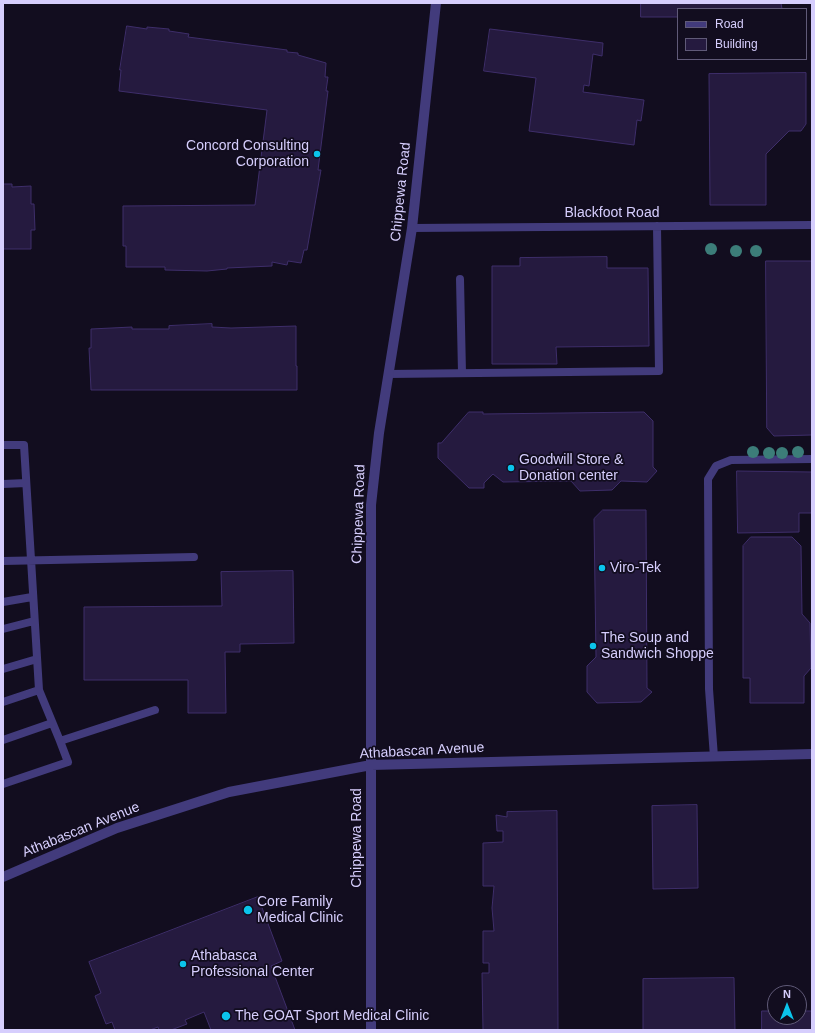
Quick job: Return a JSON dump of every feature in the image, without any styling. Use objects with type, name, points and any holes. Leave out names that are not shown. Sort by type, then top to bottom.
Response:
[{"type":"street","name":"Chippewa Road","points":[[371,1030],[371,505],[388,374],[412,228],[436,3]]},
{"type":"street","name":"Athabascan Avenue","points":[[3,877],[117,828],[229,792],[371,765],[812,754]]},
{"type":"lane","name":"Blackfoot Road","points":[[412,228],[812,225]]},
{"type":"lane","points":[[388,374],[659,371],[657,226]]},
{"type":"lane","points":[[460,279],[462,373]]},
{"type":"lane","points":[[3,445],[24,445],[32,597],[39,690],[68,762],[3,784]]},
{"type":"lane","points":[[714,757],[709,689],[708,479],[716,466],[731,460],[812,460]]},
{"type":"lane","points":[[3,484],[26,483]]},
{"type":"lane","points":[[3,561],[30,559],[194,557]]},
{"type":"lane","points":[[3,602],[32,597]]},
{"type":"lane","points":[[3,629],[34,621]]},
{"type":"lane","points":[[3,669],[37,659]]},
{"type":"lane","points":[[3,702],[39,690]]},
{"type":"lane","points":[[60,741],[155,710]]},
{"type":"lane","points":[[3,740],[52,722]]},
{"type":"building","points":[[641,3],[781,3],[782,8],[677,8],[677,17],[641,17]]},
{"type":"building","points":[[127,26],[147,29],[147,27],[169,29],[169,31],[189,34],[188,37],[287,50],[287,52],[298,53],[298,55],[326,63],[325,77],[328,77],[326,91],[328,91],[318,170],[321,170],[307,250],[304,250],[301,263],[288,261],[287,265],[272,262],[272,266],[227,268],[207,271],[165,270],[165,267],[126,267],[126,246],[123,246],[123,206],[255,205],[267,110],[119,91],[120,70]]},
{"type":"building","points":[[490,29],[603,43],[602,56],[593,54],[589,86],[584,85],[583,92],[644,100],[641,121],[637,120],[634,145],[529,131],[536,78],[484,71]]},
{"type":"building","points":[[806,73],[806,124],[801,131],[789,131],[766,154],[766,205],[710,205],[709,74]]},
{"type":"building","points":[[3,184],[12,184],[12,187],[31,186],[31,204],[34,204],[35,230],[31,230],[31,249],[3,249]]},
{"type":"building","points":[[607,257],[607,268],[648,268],[649,346],[556,347],[557,364],[492,364],[492,266],[520,266],[520,258]]},
{"type":"building","points":[[766,261],[812,261],[812,435],[774,436],[767,428]]},
{"type":"building","points":[[212,324],[212,327],[231,328],[296,326],[297,390],[91,390],[89,348],[91,348],[91,329],[132,327],[132,329],[169,329],[169,326]]},
{"type":"building","points":[[469,412],[483,412],[483,414],[644,412],[653,421],[653,467],[657,471],[647,482],[621,481],[612,490],[580,491],[571,481],[503,482],[493,474],[484,483],[484,488],[469,488],[438,458],[438,443],[441,443]]},
{"type":"building","points":[[737,471],[812,472],[812,513],[799,513],[799,532],[738,533]]},
{"type":"building","points":[[603,510],[646,510],[647,688],[652,692],[641,702],[597,703],[587,692],[587,666],[596,657],[594,519]]},
{"type":"building","points":[[751,537],[792,537],[801,546],[802,614],[810,623],[811,668],[804,676],[804,703],[750,703],[750,678],[743,678],[743,546]]},
{"type":"building","points":[[293,571],[294,643],[240,644],[240,652],[225,652],[226,713],[188,713],[188,680],[84,680],[84,607],[222,606],[221,572]]},
{"type":"building","points":[[697,805],[698,888],[653,889],[652,806]]},
{"type":"building","points":[[557,811],[558,1030],[483,1030],[482,973],[489,973],[489,963],[483,963],[483,931],[494,931],[492,908],[494,886],[483,886],[483,843],[503,842],[503,831],[497,831],[496,815],[507,817],[507,812]]},
{"type":"building","name":"Athabasca Professional Center","points":[[258,897],[282,961],[271,966],[295,1030],[211,1030],[204,1012],[185,1020],[187,1024],[171,1030],[159,1030],[158,1027],[150,1030],[115,1030],[112,1022],[106,1024],[95,996],[101,993],[89,962]]},
{"type":"building","points":[[734,978],[735,1030],[643,1030],[643,979]]},
{"type":"building","points":[[762,1011],[767,1011],[767,1025],[807,1025],[807,1011],[812,1011],[812,1030],[762,1030]]},
{"type":"place","name":"Concord Consulting Corporation","points":[[317,154]]},
{"type":"place","name":"Goodwill Store & Donation center","points":[[511,468]]},
{"type":"place","name":"Viro-Tek","points":[[602,568]]},
{"type":"place","name":"The Soup and Sandwich Shoppe","points":[[593,646]]},
{"type":"place","name":"Core Family Medical Clinic","points":[[248,910]]},
{"type":"place","name":"Athabasca Professional Center","points":[[183,964]]},
{"type":"place","name":"The GOAT Sport Medical Clinic","points":[[226,1016]]}]
